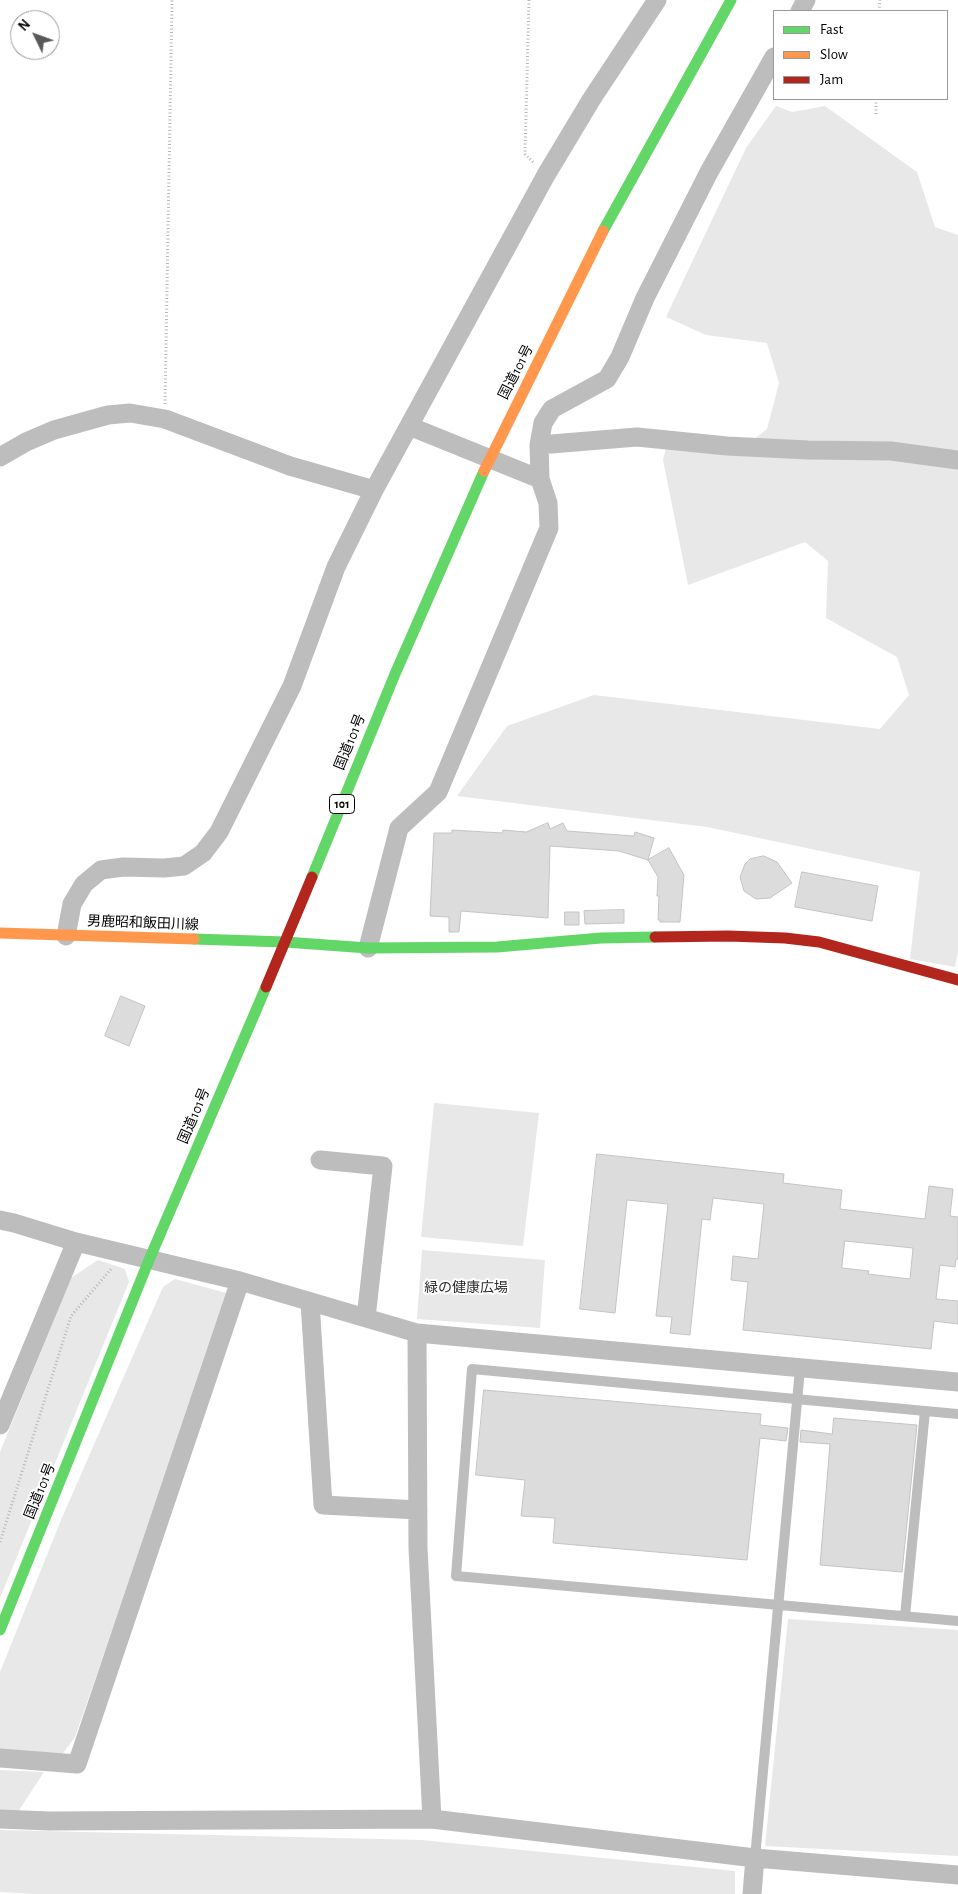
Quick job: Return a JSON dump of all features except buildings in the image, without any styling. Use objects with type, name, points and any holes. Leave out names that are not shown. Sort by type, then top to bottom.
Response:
[{"type":"main road","name":"国道101号","points":[[0,1630],[149,1260],[285,942],[395,674],[489,459],[608,221],[731,0]]},
{"type":"main road","name":"男鹿昭和飯田川線","points":[[0,933],[285,942],[368,948],[497,947],[601,938],[728,936],[785,938],[819,942],[958,980]]},
{"type":"street","points":[[66,936],[72,904],[84,884],[101,870],[123,867],[164,868],[184,866],[203,853],[219,832],[292,686],[336,568],[374,490],[546,175],[591,100],[657,0]]},
{"type":"street","points":[[368,948],[399,828],[438,792],[549,528],[548,503],[540,479],[539,444],[543,423],[552,409],[607,379],[620,357],[645,298],[708,172],[773,58]]},
{"type":"street","points":[[0,456],[54,430],[108,415],[130,413],[165,419],[290,466],[374,490]]},
{"type":"street","points":[[409,426],[540,479]]},
{"type":"street","points":[[539,444],[637,437],[727,446],[808,450],[891,451],[958,460]]},
{"type":"street","points":[[320,1160],[382,1166],[366,1318]]},
{"type":"street","points":[[0,1220],[14,1222],[76,1242],[240,1281],[417,1333],[958,1382]]},
{"type":"street","points":[[0,1425],[76,1242]]},
{"type":"street","points":[[0,1758],[77,1764],[240,1281]]},
{"type":"street","points":[[310,1302],[323,1505],[418,1510]]},
{"type":"street","points":[[417,1333],[418,1510],[432,1819]]},
{"type":"street","points":[[0,1820],[432,1819],[754,1858],[958,1875]]},
{"type":"street","points":[[752,1894],[754,1858]]},
{"type":"lane","points":[[958,1414],[472,1369],[456,1576],[958,1621]]},
{"type":"lane","points":[[754,1858],[800,1369]]},
{"type":"lane","points":[[905,1616],[925,1411]]},
{"type":"path","points":[[165,419],[172,0]]},
{"type":"path","points":[[529,0],[525,154],[546,175]]},
{"type":"path","points":[[876,100],[876,114]]},
{"type":"path","points":[[0,1542],[71,1316],[124,1254]]},
{"type":"green space","points":[[776,106],[792,112],[825,106],[917,172],[935,227],[958,235],[958,952],[955,967],[910,959],[920,872],[707,827],[457,796],[507,726],[594,695],[880,729],[909,695],[897,657],[826,618],[828,561],[805,542],[688,585],[663,460],[670,431],[753,440],[767,429],[779,383],[767,343],[706,335],[666,317],[746,148]]},
{"type":"green space","points":[[434,1103],[539,1113],[523,1246],[421,1237]]},
{"type":"green space","name":"緑の健康広場","points":[[422,1250],[545,1260],[540,1328],[417,1319]]},
{"type":"green space","points":[[98,1260],[125,1269],[129,1282],[0,1598],[0,1452],[71,1278]]},
{"type":"green space","points":[[175,1279],[230,1294],[75,1737],[61,1756],[0,1749],[0,1672],[61,1520],[163,1287]]},
{"type":"green space","points":[[788,1619],[958,1630],[958,1856],[765,1846]]},
{"type":"green space","points":[[0,1770],[44,1772],[16,1815],[0,1815]]},
{"type":"green space","points":[[0,1830],[421,1840],[735,1871],[735,1894],[33,1894],[0,1892]]},
{"type":"traffic: fast","points":[[603,231],[731,0]]},
{"type":"traffic: fast","points":[[312,877],[395,674],[484,471]]},
{"type":"traffic: fast","points":[[194,939],[285,942],[368,948],[497,947],[601,938],[655,937]]},
{"type":"traffic: fast","points":[[0,1630],[149,1260],[266,987]]},
{"type":"traffic: slow","points":[[484,471],[603,231]]},
{"type":"traffic: slow","points":[[0,933],[194,939]]},
{"type":"traffic: jam","points":[[266,987],[312,877]]},
{"type":"traffic: jam","points":[[655,937],[728,936],[785,938],[819,942],[958,980]]}]
